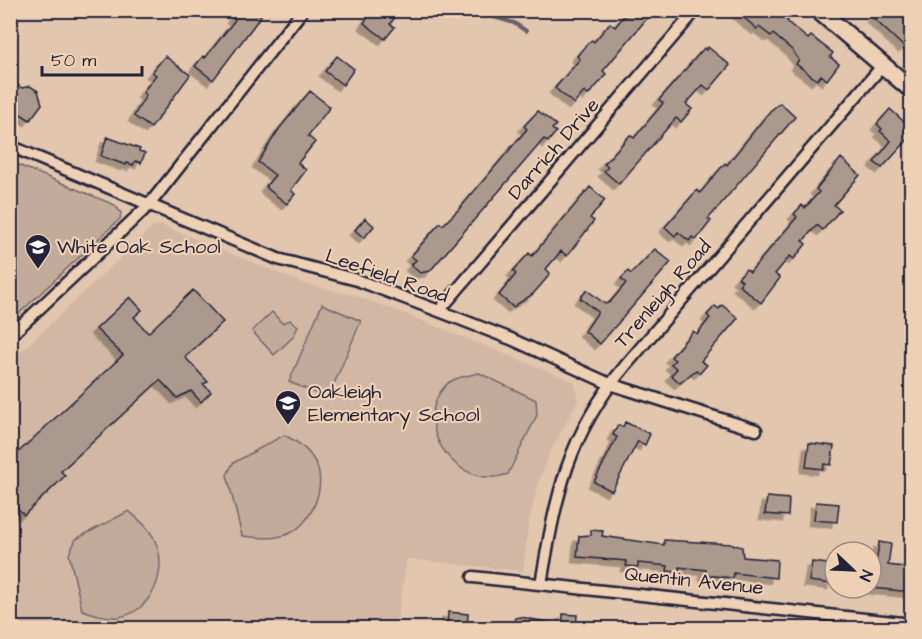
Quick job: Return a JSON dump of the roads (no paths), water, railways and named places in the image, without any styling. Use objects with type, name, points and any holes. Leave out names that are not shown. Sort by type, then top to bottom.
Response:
[{"type":"street","points":[[10,336],[149,205],[303,10]]},
{"type":"street","name":"Darrich Drive","points":[[439,311],[696,10]]},
{"type":"street","points":[[818,10],[912,90]]},
{"type":"street","name":"Trenleigh Road","points":[[541,584],[556,499],[565,470],[596,404],[609,384],[883,65]]},
{"type":"street","name":"Leefield Road","points":[[10,146],[279,259],[357,280],[511,339],[609,384],[756,430]]},
{"type":"street","name":"Quentin Avenue","points":[[473,577],[912,624]]},
{"type":"waterway","points":[[471,10],[514,23],[526,31]]},
{"type":"place","name":"White Oak School","points":[[38,270]]},
{"type":"place","name":"Oakleigh Elementary School","points":[[288,426]]}]
